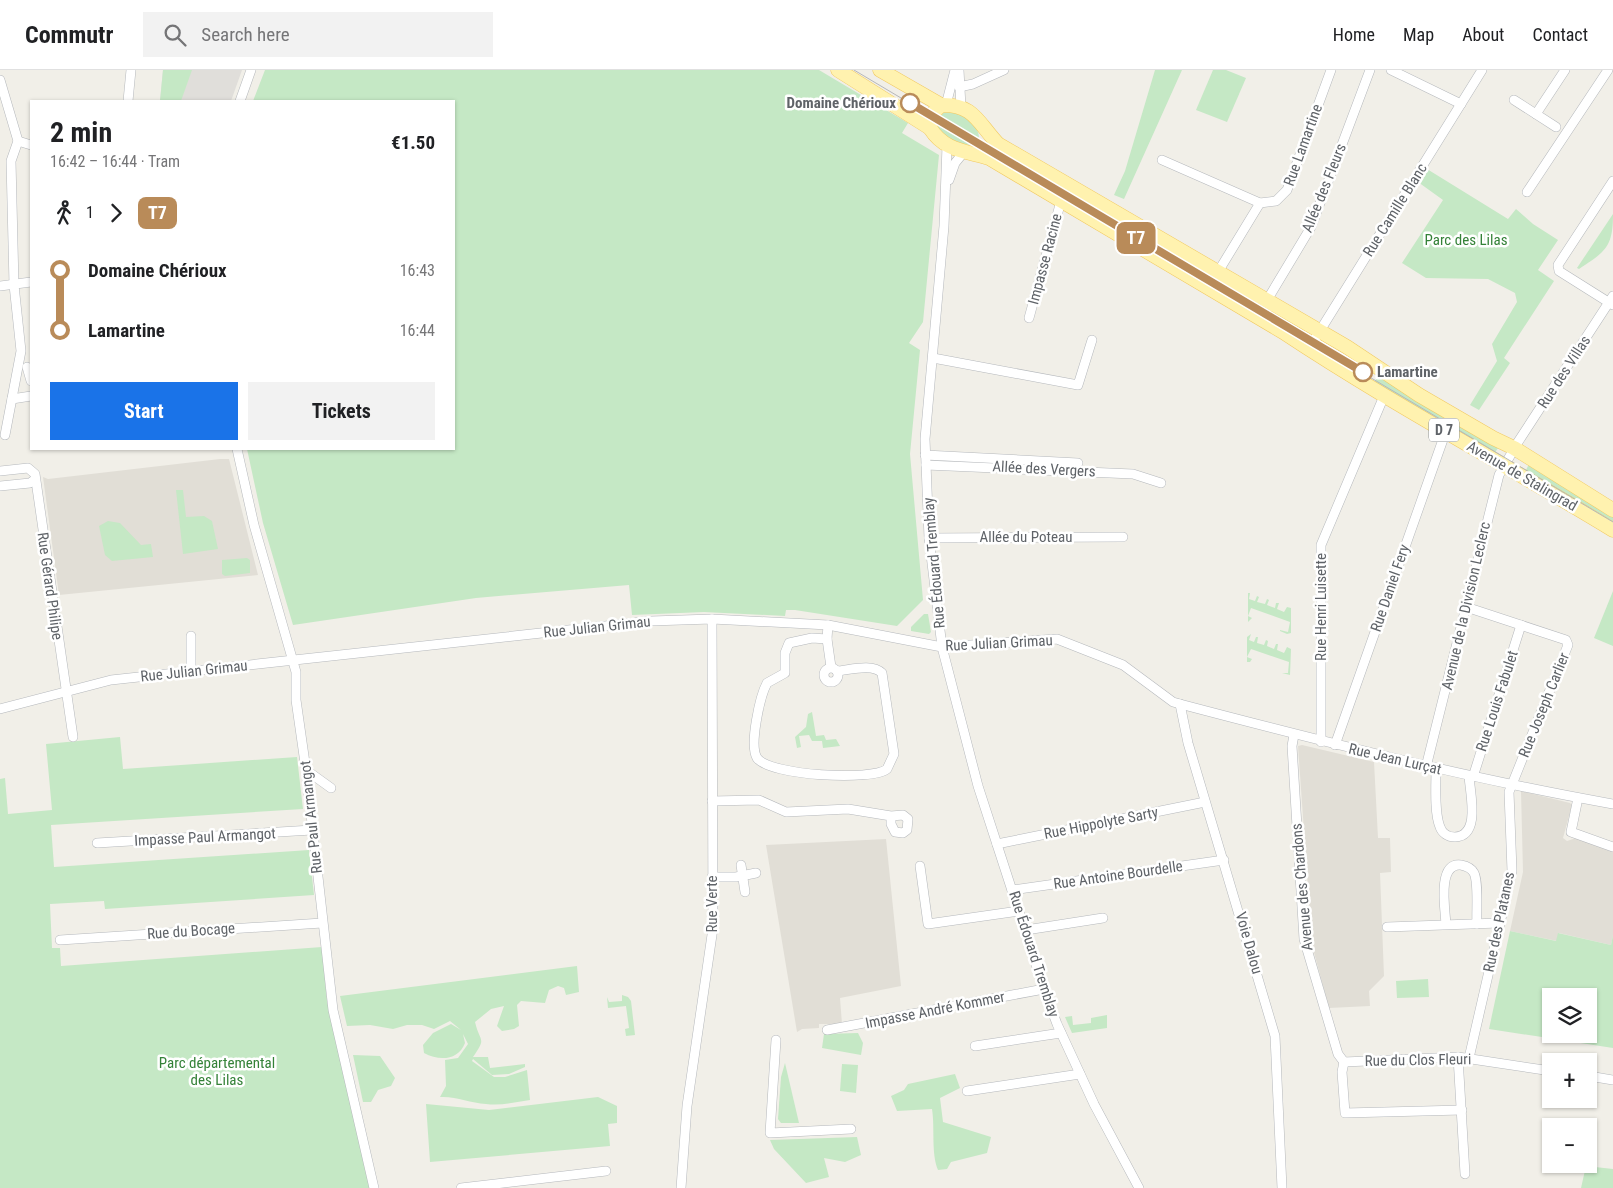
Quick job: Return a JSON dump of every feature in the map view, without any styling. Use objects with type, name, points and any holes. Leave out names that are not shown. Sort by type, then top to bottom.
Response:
[{"type":"main road","name":"D 7","points":[[838,70],[930,128],[935,136],[947,146],[964,152]]},
{"type":"main road","points":[[880,70],[943,105],[961,107]]},
{"type":"main road","points":[[930,128],[931,115],[943,105]]},
{"type":"main road","name":"D 7","points":[[961,107],[974,115],[985,128]]},
{"type":"main road","points":[[964,152],[982,146],[985,139],[985,128]]},
{"type":"main road","name":"Avenue de Stalingrad","points":[[985,128],[998,144],[1318,331],[1395,377],[1420,395],[1493,438],[1514,448],[1613,510]]},
{"type":"main road","name":"Avenue de Stalingrad","points":[[964,152],[989,158],[1283,332],[1308,350],[1384,396],[1503,466],[1541,486],[1613,530]]},
{"type":"street","points":[[128,100],[131,70]]},
{"type":"street","points":[[240,100],[251,70]]},
{"type":"street","points":[[943,105],[957,70]]},
{"type":"street","points":[[957,70],[961,107]]},
{"type":"street","points":[[959,87],[973,84],[1004,70]]},
{"type":"street","name":"Rue Lamartine","points":[[1260,203],[1276,202],[1287,190],[1331,70]]},
{"type":"street","name":"Allée des Fleurs","points":[[1266,302],[1311,227],[1370,70]]},
{"type":"street","points":[[1391,70],[1461,104]]},
{"type":"street","name":"Rue Camille Blanc","points":[[1308,350],[1318,331],[1482,70]]},
{"type":"street","points":[[1536,114],[1565,70]]},
{"type":"street","points":[[1527,192],[1608,70]]},
{"type":"street","points":[[0,80],[18,141],[11,161],[14,284],[21,351],[5,435]]},
{"type":"street","points":[[1514,100],[1556,127]]},
{"type":"street","points":[[18,141],[30,145]]},
{"type":"street","name":"Rue Édouard Tremblay","points":[[947,146],[925,455],[929,538],[942,647],[978,786],[1044,989],[1061,1033],[1080,1074],[1139,1188]]},
{"type":"street","name":"Rue Édouard Tremblay","points":[[945,194],[950,174],[964,152]]},
{"type":"street","points":[[1162,160],[1260,203],[1218,272]]},
{"type":"street","points":[[1612,301],[1559,270],[1558,265],[1613,181]]},
{"type":"street","name":"Impasse Racine","points":[[1029,318],[1061,201]]},
{"type":"street","points":[[0,286],[30,282]]},
{"type":"street","name":"Rue des Villas","points":[[1514,448],[1612,301]]},
{"type":"street","points":[[933,358],[1078,385],[1092,340]]},
{"type":"street","points":[[18,370],[29,366]]},
{"type":"street","points":[[12,399],[30,396]]},
{"type":"street","name":"Rue Henri Luisette","points":[[1321,742],[1320,545],[1384,396]]},
{"type":"street","name":"Rue Daniel Fery","points":[[1335,745],[1446,431]]},
{"type":"street","name":"Avenue de la Division Leclerc","points":[[1471,777],[1472,822],[1467,832],[1460,836],[1452,837],[1444,833],[1439,824],[1431,768],[1493,492],[1503,466],[1514,448]]},
{"type":"street","name":"Rue Paul Armangot","points":[[237,450],[254,526],[296,672],[296,700],[306,770],[333,1010],[374,1188]]},
{"type":"street","points":[[925,455],[1078,463]]},
{"type":"street","name":"Allée des Vergers","points":[[926,465],[1133,474],[1161,483]]},
{"type":"street","points":[[0,471],[28,468],[34,472],[34,480],[30,483],[0,486]]},
{"type":"street","name":"Rue Gérard Philipe","points":[[34,480],[73,737]]},
{"type":"street","name":"Allée du Poteau","points":[[929,538],[1123,536]]},
{"type":"street","name":"Rue Joseph Carlier","points":[[1466,608],[1566,640],[1568,645],[1512,785]]},
{"type":"street","name":"Rue Julian Grimau","points":[[0,709],[111,680],[652,621],[712,619],[828,624],[942,647],[1056,639],[1123,665],[1173,702],[1180,704]]},
{"type":"street","name":"Rue Verte","points":[[681,1188],[687,1106],[714,928],[712,877],[712,619]]},
{"type":"street","points":[[827,639],[812,638],[789,644],[785,653],[785,673],[767,683],[754,737],[756,756],[764,764],[782,770],[820,775],[877,773],[888,769],[894,754],[882,674],[876,669],[869,668],[834,669],[827,639],[828,624]]},
{"type":"street","name":"Rue Louis Fabulet","points":[[1471,777],[1521,626]]},
{"type":"street","points":[[191,636],[192,671]]},
{"type":"street","name":"Rue Jean Lurçat","points":[[1180,704],[1321,742],[1431,768],[1613,804]]},
{"type":"street","name":"Voie Dalou","points":[[1180,704],[1183,724],[1275,1036],[1282,1188]]},
{"type":"street","name":"Avenue des Chardons","points":[[1294,735],[1292,746],[1304,939],[1338,1054],[1344,1062]]},
{"type":"street","points":[[306,770],[330,788]]},
{"type":"street","name":"Rue des Platanes","points":[[1469,1058],[1512,871],[1509,792],[1512,785]]},
{"type":"street","points":[[1578,798],[1571,832],[1613,847]]},
{"type":"street","points":[[712,801],[759,800],[783,811],[848,809],[892,816]]},
{"type":"street","name":"Rue Hippolyte Sarty","points":[[997,844],[1206,802]]},
{"type":"street","name":"Impasse Paul Armangot","points":[[97,843],[312,830]]},
{"type":"street","name":"Rue Antoine Bourdelle","points":[[1012,890],[1224,860]]},
{"type":"street","points":[[741,865],[745,892]]},
{"type":"street","points":[[1446,924],[1444,878],[1448,869],[1454,865],[1462,865],[1469,868],[1476,879],[1477,924]]},
{"type":"street","points":[[920,866],[928,924],[1019,911]]},
{"type":"street","points":[[712,877],[756,874]]},
{"type":"street","points":[[1026,930],[1103,918]]},
{"type":"street","name":"Rue du Bocage","points":[[60,940],[322,923]]},
{"type":"street","points":[[1386,928],[1499,923]]},
{"type":"street","name":"Impasse André Kommer","points":[[827,1030],[1044,989]]},
{"type":"street","name":"Rue Édouard Tremblay","points":[[975,1046],[1061,1033]]},
{"type":"street","points":[[776,1040],[770,1133],[851,1128]]},
{"type":"street","points":[[1458,1057],[1465,1174]]},
{"type":"street","name":"Rue du Clos Fleuri","points":[[1344,1062],[1458,1057],[1542,1069]]},
{"type":"street","points":[[1344,1062],[1342,1072],[1346,1113],[1462,1110]]},
{"type":"street","points":[[967,1090],[1080,1074]]},
{"type":"street","points":[[1597,1077],[1613,1080]]},
{"type":"street","points":[[461,1188],[606,1171]]},
{"type":"shaded area","points":[[163,70],[242,70],[231,100],[160,100]]},
{"type":"shaded area","points":[[229,459],[258,575],[59,595],[43,477],[48,479]]},
{"type":"shaded area","points":[[1302,745],[1374,762],[1378,838],[1390,838],[1391,872],[1380,873],[1384,976],[1369,991],[1370,1006],[1329,1008],[1312,945],[1298,746]]},
{"type":"shaded area","points":[[1521,791],[1572,805],[1563,838],[1567,841],[1576,838],[1613,851],[1613,935],[1611,945],[1559,933],[1557,941],[1510,931],[1523,872]]},
{"type":"shaded area","points":[[886,839],[901,986],[840,998],[842,1024],[819,1024],[819,1028],[802,1029],[797,1032],[766,845]]},
{"type":"green space","points":[[163,70],[192,70],[181,100],[160,100]]},
{"type":"green space","points":[[265,70],[819,70],[908,123],[902,133],[939,155],[923,322],[909,343],[920,350],[910,454],[923,600],[897,626],[795,610],[786,610],[785,616],[704,612],[632,615],[629,585],[476,598],[293,625],[263,523],[247,450],[455,450],[455,100],[253,100]]},
{"type":"green space","points":[[1155,70],[1182,70],[1124,199],[1114,195],[1125,171]]},
{"type":"green space","points":[[1213,70],[1226,70],[1246,78],[1227,122],[1196,110]]},
{"type":"green space","points":[[947,111],[963,116],[973,123],[979,139],[975,145],[955,144],[937,129],[938,114]]},
{"type":"green space","points":[[999,148],[1160,242],[1154,252],[993,156]]},
{"type":"green space","name":"Parc des Lilas","points":[[1427,169],[1508,219],[1516,209],[1533,224],[1558,240],[1538,270],[1554,281],[1504,358],[1510,363],[1479,410],[1470,405],[1497,361],[1492,344],[1517,302],[1515,293],[1488,279],[1426,278],[1402,263],[1443,200],[1418,182]]},
{"type":"green space","points":[[1613,214],[1613,225],[1606,247],[1588,263],[1579,269],[1577,268]]},
{"type":"green space","points":[[1183,258],[1306,329],[1299,340],[1178,266]]},
{"type":"green space","points":[[1380,372],[1500,445],[1494,454],[1373,385]]},
{"type":"green space","points":[[1529,464],[1613,514],[1613,525],[1525,472]]},
{"type":"green space","points":[[176,490],[183,490],[186,517],[204,516],[212,521],[218,549],[183,554]]},
{"type":"green space","points":[[108,521],[120,523],[141,545],[151,544],[153,557],[112,561],[105,555],[99,526]]},
{"type":"green space","points":[[247,558],[250,560],[250,573],[225,576],[222,574],[222,560]]},
{"type":"green space","points":[[1613,591],[1613,646],[1594,638]]},
{"type":"green space","points":[[1248,593],[1250,593],[1249,599],[1255,601],[1257,596],[1259,597],[1257,602],[1265,604],[1267,599],[1269,600],[1267,605],[1275,608],[1276,603],[1279,603],[1277,609],[1284,612],[1287,607],[1291,608],[1291,633],[1287,634],[1280,631],[1288,632],[1290,622],[1251,608],[1248,616]]},
{"type":"green space","points":[[924,614],[928,614],[931,632],[929,634],[911,631],[911,627]]},
{"type":"green space","points":[[1251,634],[1249,640],[1254,642],[1256,637],[1258,637],[1257,643],[1264,645],[1266,640],[1268,641],[1267,646],[1274,649],[1276,644],[1278,644],[1277,650],[1284,653],[1287,647],[1291,649],[1290,675],[1282,673],[1288,673],[1289,662],[1251,649],[1247,657],[1247,637]]},
{"type":"green space","points":[[1247,657],[1252,659],[1250,662],[1247,662]]},
{"type":"green space","points":[[812,712],[816,736],[824,735],[826,740],[836,739],[840,746],[823,748],[822,741],[812,741],[809,735],[799,736],[801,747],[797,748],[795,737],[806,727],[808,714]]},
{"type":"green space","name":"Parc départemental des Lilas","points":[[120,737],[123,769],[297,757],[303,809],[51,825],[54,867],[309,850],[314,895],[105,909],[104,901],[50,904],[52,948],[60,948],[61,966],[322,947],[327,1001],[370,1188],[0,1188],[0,779],[5,778],[8,814],[52,810],[46,744]]},
{"type":"green space","points":[[1510,931],[1556,941],[1558,933],[1611,945],[1613,935],[1613,1048],[1580,1043],[1597,1043],[1597,988],[1542,988],[1542,1037],[1489,1029]]},
{"type":"green space","points":[[577,966],[579,992],[566,995],[564,988],[558,986],[549,990],[545,1003],[521,1001],[517,1005],[519,1026],[514,1029],[502,1031],[497,1026],[504,1006],[491,1009],[475,1022],[481,1043],[473,1057],[488,1057],[490,1068],[525,1064],[525,1067],[509,1074],[492,1075],[473,1059],[472,1061],[494,1077],[505,1077],[527,1070],[530,1100],[508,1104],[486,1104],[440,1097],[446,1086],[445,1060],[458,1058],[468,1044],[463,1034],[465,1043],[462,1049],[447,1058],[430,1056],[424,1053],[423,1045],[433,1033],[451,1024],[461,1030],[450,1021],[434,1029],[422,1025],[407,1025],[393,1029],[370,1025],[347,1026],[340,996]]},
{"type":"green space","points":[[1428,979],[1429,997],[1397,998],[1396,981]]},
{"type":"green space","points":[[622,995],[628,997],[631,1001],[635,1035],[626,1036],[625,1029],[629,1028],[626,1006],[608,1008],[607,997],[609,1002],[622,1001]]},
{"type":"green space","points":[[1107,1015],[1107,1028],[1072,1033],[1065,1017],[1072,1016],[1073,1025],[1091,1023],[1091,1018]]},
{"type":"green space","points":[[858,1033],[863,1043],[861,1055],[822,1048],[824,1034]]},
{"type":"green space","points":[[353,1055],[380,1056],[395,1078],[391,1086],[378,1090],[371,1102],[363,1102]]},
{"type":"green space","points":[[785,1063],[799,1123],[781,1123],[778,1119],[781,1077]]},
{"type":"green space","points":[[842,1064],[858,1065],[856,1093],[840,1091]]},
{"type":"green space","points":[[955,1074],[960,1088],[940,1098],[943,1122],[991,1137],[987,1153],[951,1162],[947,1169],[938,1170],[934,1148],[932,1109],[897,1111],[891,1096],[904,1090],[908,1084]]},
{"type":"green space","points":[[598,1097],[617,1106],[617,1123],[608,1124],[610,1146],[430,1162],[426,1104],[489,1110]]},
{"type":"green space","points":[[857,1137],[861,1155],[845,1162],[824,1158],[829,1177],[806,1183],[774,1149],[770,1140]]},
{"type":"green space","points":[[1597,1167],[1613,1169],[1613,1188],[1581,1188],[1584,1173],[1597,1173]]},
{"type":"tram line","points":[[854,70],[1613,522]]},
{"type":"tram line","name":"T7","points":[[910,103],[1363,372]]},
{"type":"place","name":"Domaine Chérioux","points":[[910,103]]},
{"type":"place","name":"Lamartine","points":[[1363,372]]}]
